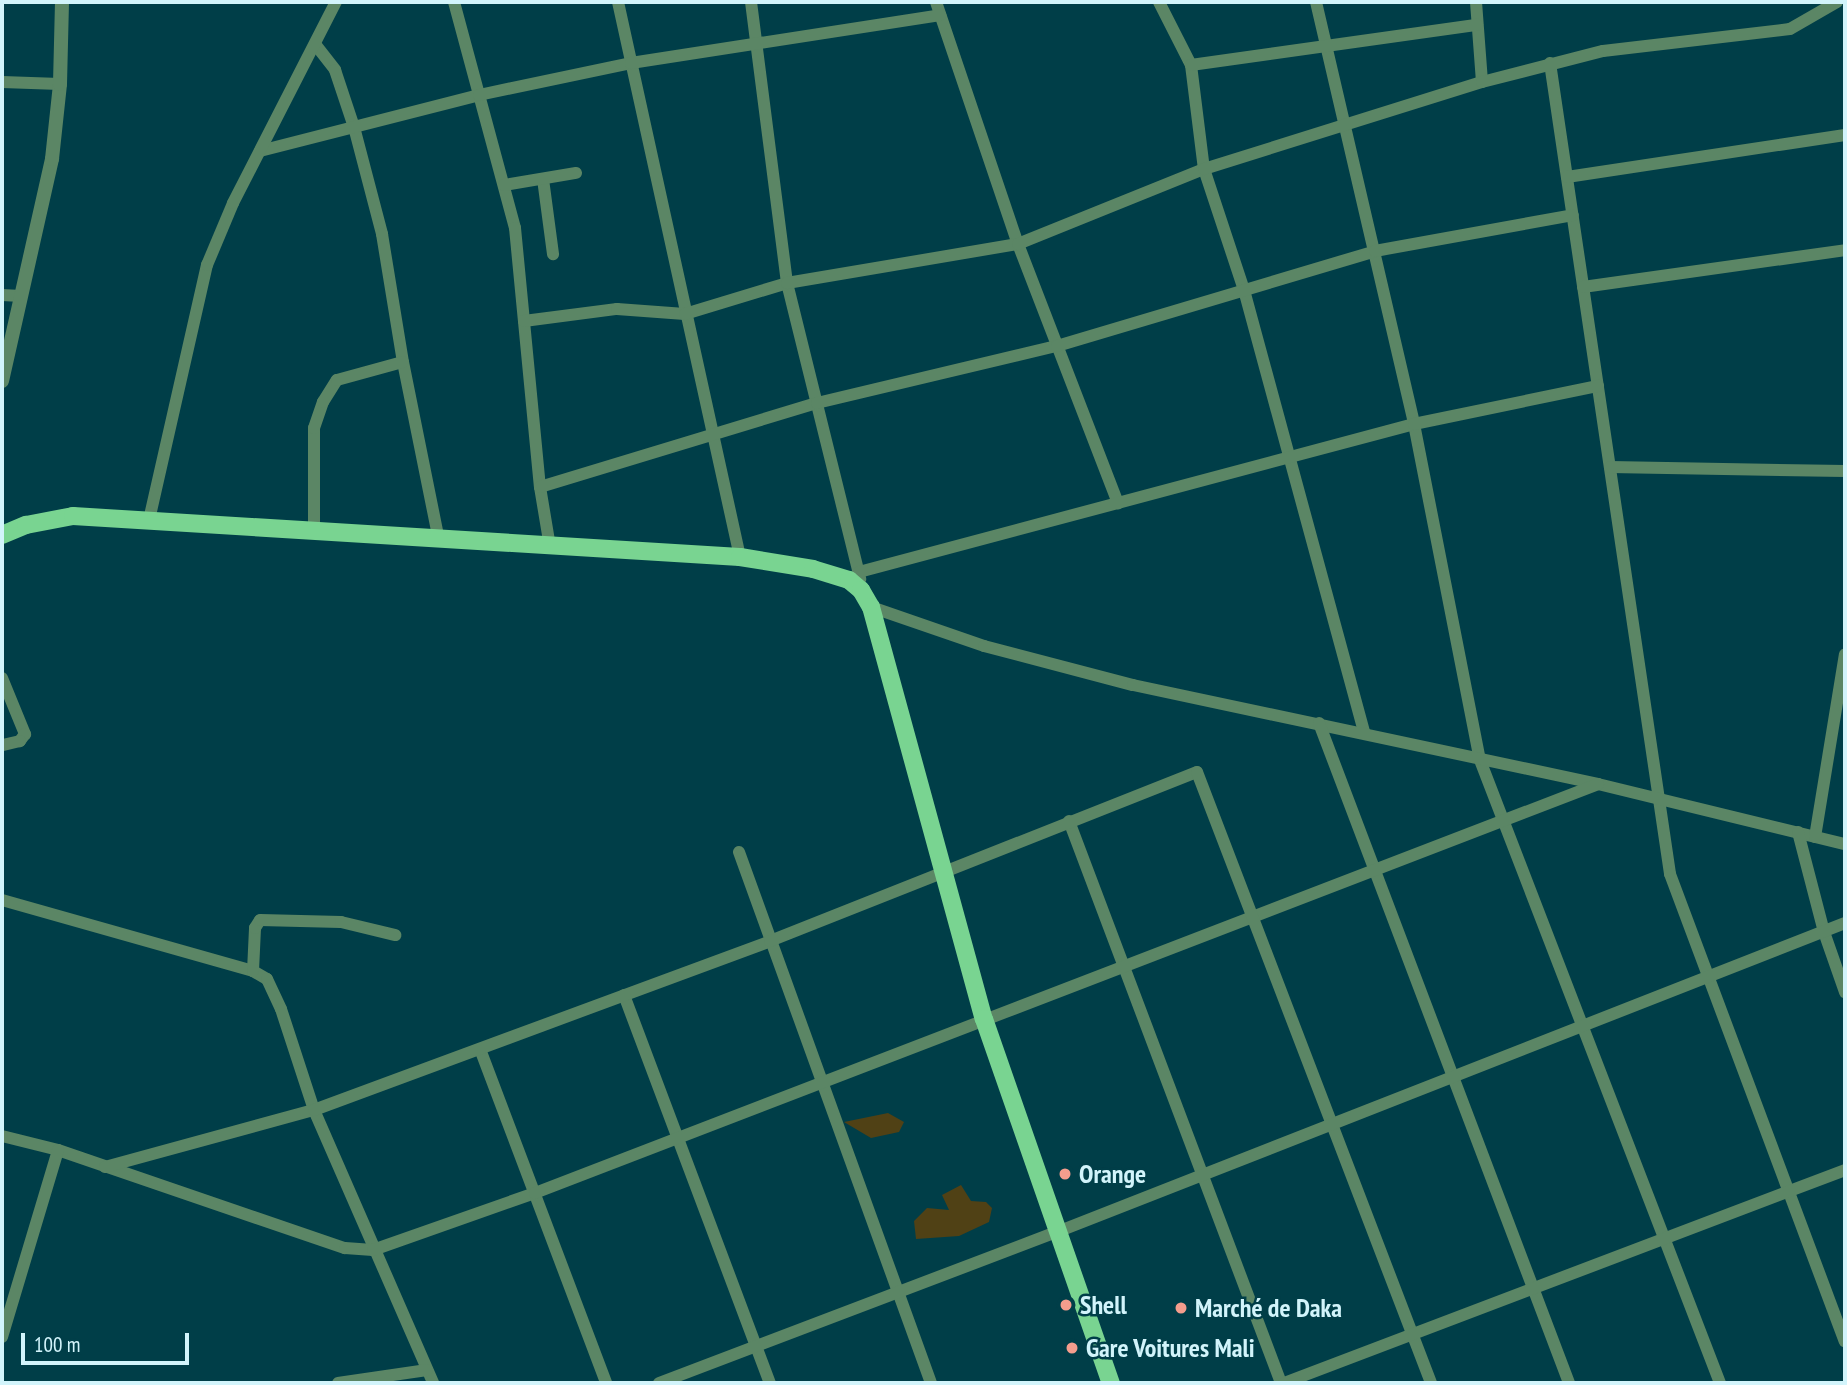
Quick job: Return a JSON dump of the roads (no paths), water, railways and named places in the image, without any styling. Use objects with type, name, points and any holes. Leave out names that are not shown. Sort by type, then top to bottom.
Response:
[{"type":"main road","points":[[2,535],[26,525],[73,516],[149,520],[740,557],[832,573],[860,581],[871,607],[984,1019],[1111,1383]]},
{"type":"street","points":[[2,381],[52,159],[60,84],[63,2]]},
{"type":"street","points":[[149,520],[207,265],[233,203],[336,2]]},
{"type":"street","points":[[454,2],[515,228],[540,487],[550,547]]},
{"type":"street","points":[[618,2],[740,557]]},
{"type":"street","points":[[751,2],[787,283],[860,581],[1118,503],[1414,424],[1598,386]]},
{"type":"street","points":[[1158,2],[1191,65],[1204,169],[1244,290],[1364,733]]},
{"type":"street","points":[[1316,2],[1414,424],[1480,760],[1720,1383]]},
{"type":"street","points":[[1476,2],[1482,82]]},
{"type":"street","points":[[524,321],[617,309],[685,314],[787,283],[1018,244],[1204,169],[1482,82],[1603,51],[1790,29],[1837,2]]},
{"type":"street","points":[[260,151],[479,95],[631,63],[938,8],[1018,244],[1118,503]]},
{"type":"street","points":[[1191,65],[1478,25]]},
{"type":"street","points":[[315,44],[335,70],[354,127],[382,234],[403,362],[439,540]]},
{"type":"street","points":[[1550,63],[1670,874],[1845,1340]]},
{"type":"street","points":[[2,82],[60,84]]},
{"type":"street","points":[[1567,177],[1845,135]]},
{"type":"street","points":[[504,185],[576,173]]},
{"type":"street","points":[[543,179],[553,254]]},
{"type":"street","points":[[540,487],[817,403],[1057,346],[1375,251],[1573,215]]},
{"type":"street","points":[[1583,287],[1845,250]]},
{"type":"street","points":[[2,295],[21,296]]},
{"type":"street","points":[[314,532],[317,462],[314,428],[323,402],[337,380],[403,362]]},
{"type":"street","points":[[1610,467],[1845,471]]},
{"type":"street","points":[[871,607],[984,646],[1133,685],[1598,784],[1845,844]]},
{"type":"street","points":[[1815,837],[1845,654]]},
{"type":"street","points":[[2,678],[25,734],[20,741],[2,744]]},
{"type":"street","points":[[1320,723],[1569,1383]]},
{"type":"street","points":[[105,1167],[314,1111],[770,941],[1197,772],[1431,1383]]},
{"type":"street","points":[[2,1136],[58,1150],[345,1248],[373,1250],[535,1194],[1598,784]]},
{"type":"street","points":[[1069,821],[1282,1383],[1845,1170]]},
{"type":"street","points":[[1798,832],[1824,932],[1845,992]]},
{"type":"street","points":[[739,852],[931,1383]]},
{"type":"street","points":[[2,900],[253,971],[267,979],[281,1009],[314,1111],[433,1383]]},
{"type":"street","points":[[253,971],[255,928],[260,920],[341,922],[395,935]]},
{"type":"street","points":[[659,1383],[1057,1232],[1845,923]]},
{"type":"street","points":[[624,995],[769,1383]]},
{"type":"street","points":[[480,1049],[606,1383]]},
{"type":"street","points":[[2,1337],[58,1150]]},
{"type":"street","points":[[338,1383],[427,1370]]},
{"type":"place","name":"Orange","points":[[1065,1174]]},
{"type":"place","name":"Shell","points":[[1066,1305]]},
{"type":"place","name":"Marché de Daka","points":[[1181,1308]]},
{"type":"place","name":"Gare Voitures Mali","points":[[1072,1348]]}]
